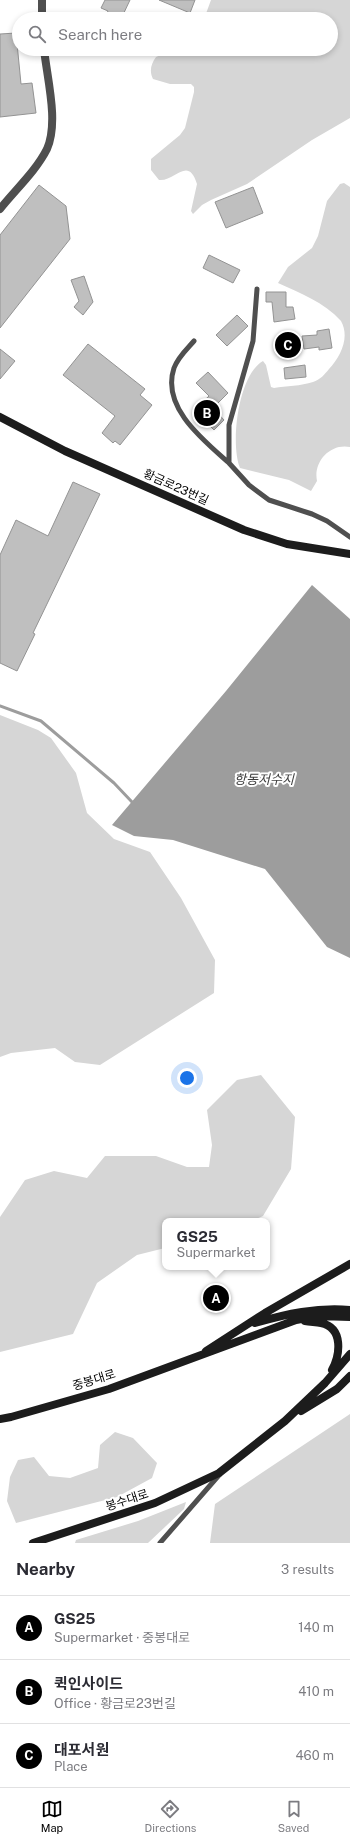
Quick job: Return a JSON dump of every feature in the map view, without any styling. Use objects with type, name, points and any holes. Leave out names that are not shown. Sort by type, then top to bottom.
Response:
[{"type":"main road","name":"황금로23번길","points":[[0,417],[65,451],[244,530],[287,544],[350,554]]},
{"type":"main road","points":[[194,1359],[247,1325],[350,1264]]},
{"type":"main road","points":[[247,1325],[283,1315],[317,1310],[350,1310]]},
{"type":"main road","points":[[194,1359],[296,1320],[318,1316],[350,1318]]},
{"type":"main road","points":[[296,1320],[322,1323],[330,1328],[336,1336],[339,1348],[337,1361],[325,1383]]},
{"type":"main road","name":"봉수대로","points":[[33,1543],[155,1503],[224,1470],[285,1421],[325,1383],[350,1354]]},
{"type":"main road","name":"중봉대로","points":[[0,1418],[11,1417],[110,1389],[194,1359]]},
{"type":"main road","points":[[285,1421],[337,1389],[350,1376]]},
{"type":"street","points":[[42,0],[42,12]]},
{"type":"street","points":[[0,209],[40,160],[47,149],[51,137],[52,117],[45,56]]},
{"type":"lane","points":[[229,463],[229,425],[253,342],[257,289]]},
{"type":"lane","points":[[194,341],[179,359],[174,368],[172,387],[174,396],[189,426],[229,463],[249,485],[269,500],[312,514],[333,525],[350,537]]},
{"type":"lane","name":"봉수대로","points":[[160,1543],[224,1470]]},
{"type":"shaded area","points":[[211,0],[350,0],[350,118],[312,140],[247,184],[202,205],[193,214],[191,211],[197,184],[190,171],[181,172],[165,180],[159,180],[151,170],[151,159],[180,135],[185,128],[194,92],[194,87],[191,84],[170,84],[153,79],[151,68],[156,57],[338,56],[338,12],[207,12]]},
{"type":"shaded area","points":[[344,183],[350,187],[350,447],[336,448],[324,455],[320,461],[316,474],[317,481],[311,491],[289,480],[240,468],[237,457],[236,427],[238,411],[247,380],[254,369],[263,361],[266,365],[271,387],[274,388],[304,384],[318,380],[324,375],[337,358],[343,346],[345,333],[344,327],[341,321],[334,314],[327,308],[303,294],[278,283],[288,267],[312,248],[318,236],[327,201],[340,184]]},
{"type":"shaded area","points":[[0,715],[38,730],[51,738],[76,773],[87,813],[114,839],[150,852],[181,898],[215,960],[214,993],[100,1065],[75,1062],[55,1048],[11,1053],[0,1057]]},
{"type":"shaded area","points":[[261,1075],[295,1117],[291,1169],[263,1216],[259,1218],[162,1218],[162,1249],[137,1255],[97,1283],[73,1334],[0,1352],[0,1217],[25,1180],[54,1171],[87,1178],[105,1156],[156,1156],[187,1167],[209,1167],[212,1145],[207,1110],[237,1080]]},
{"type":"shaded area","points":[[350,1414],[350,1543],[210,1543],[215,1504]]},
{"type":"shaded area","points":[[115,1432],[133,1438],[157,1463],[152,1478],[117,1497],[16,1523],[7,1501],[10,1477],[18,1460],[34,1457],[49,1476],[70,1478],[98,1468],[100,1445]]},
{"type":"shaded area","points":[[186,1502],[184,1509],[148,1543],[75,1543],[76,1540],[138,1521]]},
{"type":"water","name":"항동저수지","points":[[312,585],[350,619],[350,958],[327,947],[265,869],[173,840],[134,836],[112,825],[226,691]]},
{"type":"building","points":[[105,0],[130,0],[124,12],[108,12],[101,8]]},
{"type":"building","points":[[159,0],[195,0],[190,12]]},
{"type":"building","points":[[12,33],[12,56],[18,56],[21,84],[32,83],[36,113],[0,117],[0,34]]},
{"type":"building","points":[[39,185],[66,206],[70,239],[0,328],[0,235]]},
{"type":"building","points":[[253,187],[263,213],[226,228],[215,202]]},
{"type":"building","points":[[209,255],[240,270],[233,283],[203,268]]},
{"type":"building","points":[[84,276],[93,302],[83,315],[74,307],[79,301],[71,280]]},
{"type":"building","points":[[266,292],[286,292],[286,307],[293,307],[295,319],[274,322],[272,302],[266,302]]},
{"type":"building","points":[[237,315],[248,326],[227,346],[216,335]]},
{"type":"building","points":[[329,329],[332,348],[319,350],[319,347],[304,349],[302,336],[317,335],[317,331]]},
{"type":"building","points":[[88,344],[145,389],[140,395],[152,405],[120,445],[115,441],[113,443],[102,433],[115,416],[63,375]]},
{"type":"building","points":[[0,349],[15,361],[0,379]]},
{"type":"building","points":[[305,365],[306,377],[285,379],[284,368]]},
{"type":"building","points":[[208,372],[228,393],[213,408],[224,420],[214,430],[194,410],[209,396],[196,383]]},
{"type":"building","points":[[73,482],[100,494],[33,633],[35,634],[17,671],[0,663],[0,555],[16,520],[48,536]]},
{"type":"waterway","points":[[0,706],[41,721],[114,783],[132,802]]},
{"type":"place","name":"대포서원","points":[[288,345]]},
{"type":"place","name":"퀵인사이드","points":[[207,413]]},
{"type":"place","name":"GS25","points":[[216,1298]]}]
